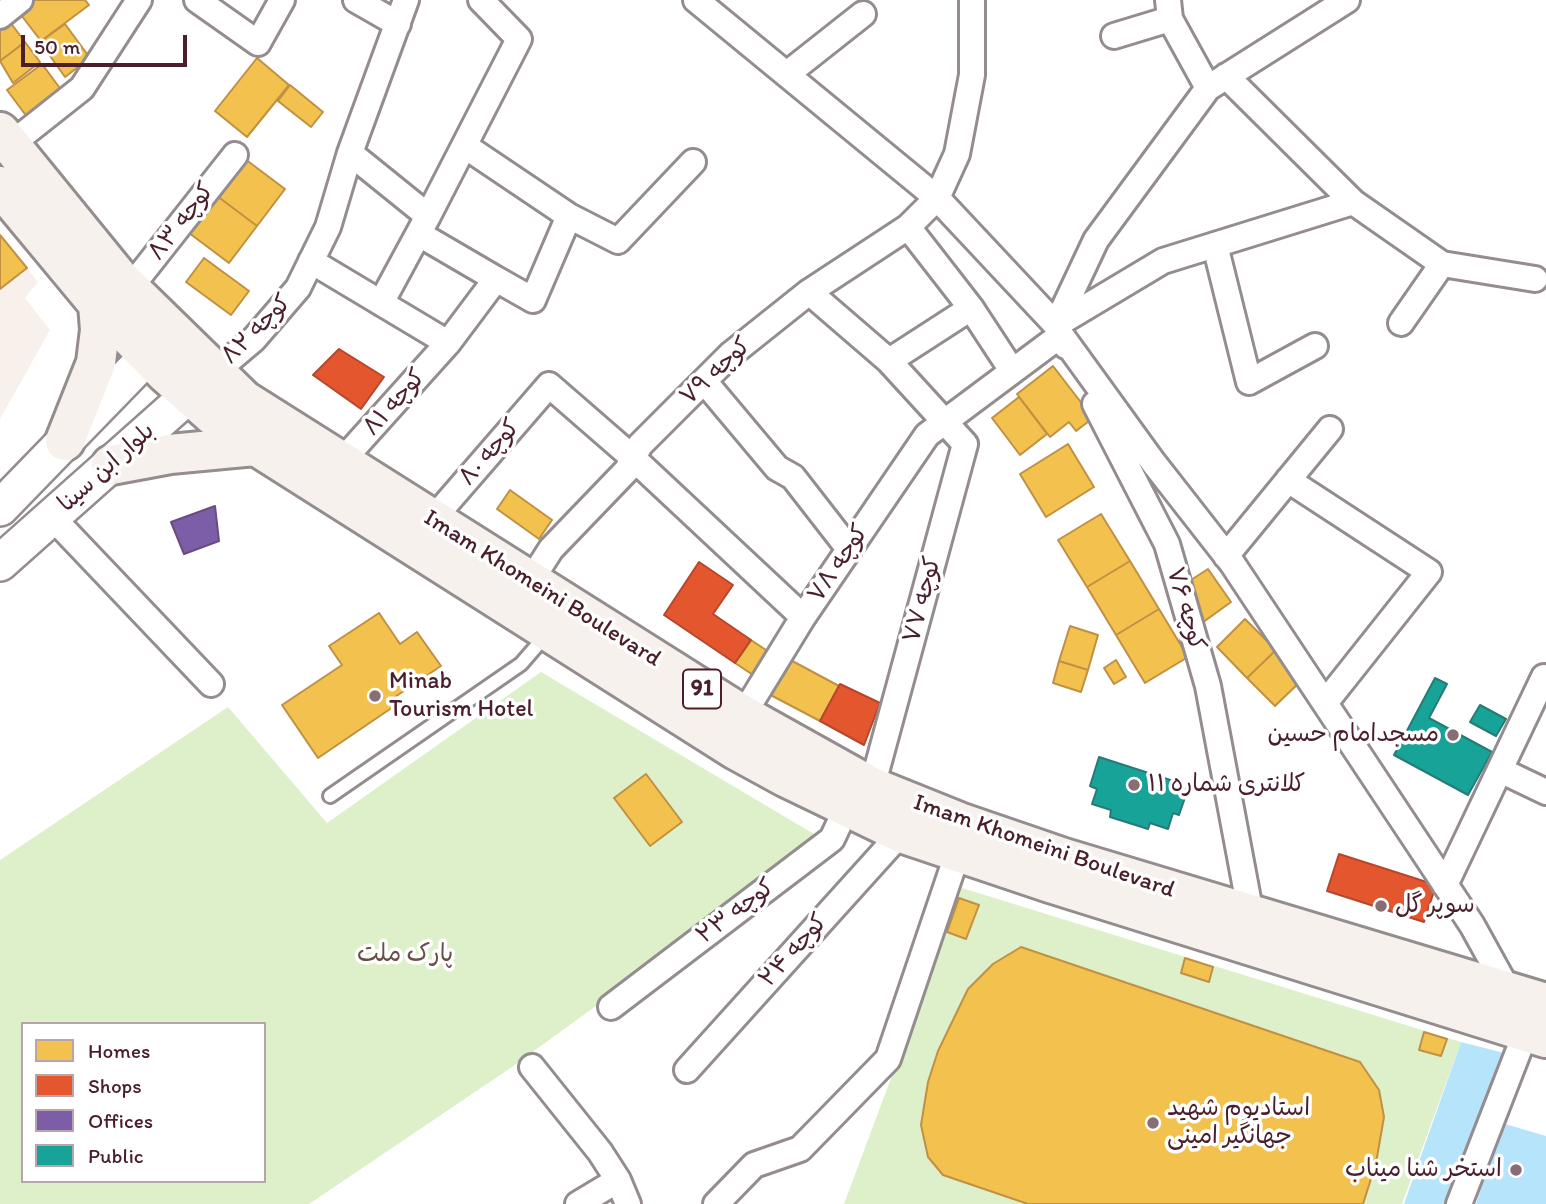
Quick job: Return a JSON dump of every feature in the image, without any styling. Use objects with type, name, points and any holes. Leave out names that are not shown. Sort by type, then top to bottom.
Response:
[{"type":"main road","name":"Imam Khomeini Boulevard","points":[[5,139],[114,296]]},
{"type":"main road","name":"Imam Khomeini Boulevard","points":[[0,186],[202,384],[226,427],[734,749],[860,797],[958,822],[1536,1009]]},
{"type":"main road","points":[[65,441],[96,363],[100,330],[114,296]]},
{"type":"main road","name":"بلوار ابن سینا","points":[[6,493],[65,441],[160,343]]},
{"type":"main road","name":"Imam Khomeini Boulevard","points":[[202,384],[244,400],[743,715],[860,797],[901,833],[958,852],[1536,1009]]},
{"type":"main road","name":"بلوار ابن سینا","points":[[0,563],[202,384]]},
{"type":"main road","points":[[111,465],[170,454],[255,446]]},
{"type":"street","points":[[0,16],[20,0]]},
{"type":"street","points":[[5,139],[82,88],[139,0]]},
{"type":"street","points":[[197,0],[258,43],[282,0]]},
{"type":"street","points":[[356,0],[398,24]]},
{"type":"street","name":"کوچه ۸۲","points":[[202,384],[254,338],[298,288],[328,227],[350,153],[407,0]]},
{"type":"street","points":[[381,303],[519,39],[481,0]]},
{"type":"street","points":[[696,0],[937,198],[1058,330],[1153,462],[1226,556],[1445,885],[1536,1009],[1459,1204]]},
{"type":"street","points":[[937,198],[957,154],[972,75],[972,0]]},
{"type":"street","points":[[1058,330],[1096,240],[1217,82],[1347,0]]},
{"type":"street","points":[[1114,36],[1169,9],[1217,82],[1353,202],[1442,264],[1535,279]]},
{"type":"street","points":[[787,74],[863,14]]},
{"type":"street","points":[[465,146],[569,216],[618,241],[694,162]]},
{"type":"street","points":[[350,153],[424,225],[496,279],[533,300],[569,216]]},
{"type":"street","name":"کوچه ۸۳","points":[[114,296],[234,155]]},
{"type":"street","name":"کوچه ۷۹","points":[[530,582],[551,549],[627,471],[640,445],[730,355],[809,292],[908,227],[937,198]]},
{"type":"street","name":"کوچه ۷۸","points":[[743,715],[803,617],[849,549],[927,435],[944,420],[1012,369],[1058,330],[1163,261],[1353,202]]},
{"type":"street","points":[[908,227],[971,308],[1012,369]]},
{"type":"street","points":[[1215,245],[1249,382],[1315,346]]},
{"type":"street","points":[[312,261],[448,343]]},
{"type":"street","points":[[1401,323],[1442,264]]},
{"type":"street","name":"کوچه ۸۱","points":[[341,462],[448,343],[496,279]]},
{"type":"street","points":[[809,292],[889,361],[944,420]]},
{"type":"street","points":[[889,361],[971,308]]},
{"type":"street","name":"کوچه ۷۶","points":[[1058,330],[1167,544],[1208,686],[1251,915]]},
{"type":"street","points":[[704,381],[777,468],[793,477],[849,549]]},
{"type":"street","name":"کوچه ۸۰","points":[[432,520],[549,385],[633,458]]},
{"type":"street","name":"کوچه ۷۷","points":[[860,797],[965,444],[944,420]]},
{"type":"street","points":[[1226,556],[1330,429]]},
{"type":"street","points":[[633,458],[803,617]]},
{"type":"street","points":[[1288,480],[1429,572],[1325,703]]},
{"type":"street","points":[[52,517],[211,684]]},
{"type":"street","points":[[1445,885],[1542,688]]},
{"type":"street","points":[[1500,770],[1546,792]]},
{"type":"street","name":"کوچه ۲۳","points":[[611,1007],[832,839],[860,797]]},
{"type":"street","name":"کوچه ۲۴","points":[[687,1070],[901,833]]},
{"type":"street","points":[[716,1204],[754,1165],[800,1149],[888,1059],[958,852]]},
{"type":"street","points":[[532,1067],[618,1180],[628,1204]]},
{"type":"street","points":[[578,1204],[618,1180]]},
{"type":"lane","points":[[330,796],[521,664],[550,631]]},
{"type":"shaded area","points":[[27,268],[38,282],[25,298],[50,330],[0,419],[0,289]]},
{"type":"green space","name":"پارک ملت","points":[[541,672],[824,840],[512,1067],[309,1204],[0,1204],[0,860],[228,707],[327,823]]},
{"type":"green space","name":"استادیوم شهید جهانگیر امینی","points":[[962,888],[1461,1042],[1402,1204],[844,1204]]},
{"type":"water","points":[[1461,1042],[1508,1054],[1452,1204],[1404,1204]]},
{"type":"water","name":"استخر شنا میناب","points":[[1502,1123],[1546,1136],[1546,1204],[1476,1204]]},
{"type":"building: Homes","points":[[33,0],[85,0],[89,5],[41,41],[18,11]]},
{"type":"building: Homes","points":[[10,22],[25,42],[0,61],[0,29]]},
{"type":"building: Homes","points":[[65,24],[90,58],[65,77],[40,42]]},
{"type":"building: Homes","points":[[25,42],[40,62],[13,83],[0,61]]},
{"type":"building: Homes","points":[[257,58],[289,85],[247,137],[215,111]]},
{"type":"building: Homes","points":[[42,64],[65,95],[30,121],[7,90]]},
{"type":"building: Homes","points":[[290,85],[323,112],[311,127],[278,101]]},
{"type":"building: Homes","points":[[241,156],[285,189],[257,226],[213,193]]},
{"type":"building: Homes","points":[[213,193],[257,226],[229,263],[185,230]]},
{"type":"building: Homes","points":[[0,235],[27,268],[0,289]]},
{"type":"building: Homes","points":[[204,258],[249,291],[231,315],[186,282]]},
{"type":"building: Homes","points":[[1053,366],[1093,418],[1076,431],[1069,422],[1050,437],[1017,394]]},
{"type":"building: Homes","points":[[1019,397],[1047,434],[1020,455],[992,418]]},
{"type":"building: Homes","points":[[1068,444],[1094,487],[1046,517],[1020,474]]},
{"type":"building: Homes","points":[[510,490],[552,520],[539,539],[497,509]]},
{"type":"building: Homes","points":[[1101,514],[1130,561],[1087,587],[1058,540]]},
{"type":"building: Homes","points":[[1130,561],[1159,609],[1116,635],[1087,587]]},
{"type":"building: Homes","points":[[1208,569],[1231,602],[1202,623],[1191,580]]},
{"type":"building: Homes","points":[[1159,609],[1188,657],[1145,683],[1116,635]]},
{"type":"building: Homes","points":[[379,613],[400,644],[417,632],[441,666],[392,699],[396,705],[318,758],[282,705],[342,665],[329,646]]},
{"type":"building: Homes","points":[[1245,619],[1276,650],[1247,678],[1217,647]]},
{"type":"building: Homes","points":[[1070,626],[1098,635],[1088,670],[1059,661]]},
{"type":"building: Homes","points":[[751,640],[772,654],[756,677],[735,663]]},
{"type":"building: Homes","points":[[1276,650],[1303,679],[1275,706],[1247,678]]},
{"type":"building: Homes","points":[[783,656],[839,686],[820,721],[763,691]]},
{"type":"building: Homes","points":[[1116,660],[1126,677],[1114,684],[1104,668]]},
{"type":"building: Homes","points":[[1059,661],[1088,670],[1081,692],[1053,683]]},
{"type":"building: Homes","points":[[646,774],[682,822],[650,846],[614,798]]},
{"type":"building: Homes","points":[[959,898],[979,905],[966,939],[947,932]]},
{"type":"building: Homes","name":"استادیوم شهید جهانگیر امینی","points":[[1021,947],[1360,1062],[1379,1090],[1384,1117],[1376,1163],[1363,1204],[1028,1204],[943,1175],[928,1157],[921,1125],[928,1082],[938,1051],[968,989],[993,964]]},
{"type":"building: Homes","points":[[1185,958],[1213,967],[1209,982],[1181,973]]},
{"type":"building: Homes","points":[[1424,1032],[1447,1039],[1441,1056],[1419,1050]]},
{"type":"building: Shops","points":[[339,349],[384,377],[361,409],[313,375]]},
{"type":"building: Shops","points":[[699,562],[733,585],[713,614],[751,640],[735,663],[664,615]]},
{"type":"building: Shops","points":[[840,684],[880,703],[864,745],[820,721]]},
{"type":"building: Shops","points":[[1339,854],[1436,885],[1424,922],[1327,891]]},
{"type":"building: Offices","points":[[215,506],[219,541],[184,554],[171,522]]},
{"type":"building: Public","name":"مسجدامام حسین","points":[[1435,678],[1447,684],[1429,718],[1492,752],[1468,795],[1394,755]]},
{"type":"building: Public","points":[[1480,705],[1506,719],[1496,736],[1470,722]]},
{"type":"building: Public","points":[[1099,757],[1189,786],[1179,815],[1173,813],[1168,829],[1150,823],[1148,829],[1110,817],[1111,810],[1092,804],[1097,789],[1090,786]]},
{"type":"place","name":"Minab Tourism Hotel","points":[[375,696]]},
{"type":"place","name":"مسجدامام حسین","points":[[1453,735]]},
{"type":"place","name":"کلانتری شماره ۱۱","points":[[1134,785]]},
{"type":"place","name":"سوپر گل","points":[[1381,906]]},
{"type":"place","name":"استادیوم شهید جهانگیر امینی","points":[[1153,1123]]},
{"type":"place","name":"استخر شنا میناب","points":[[1516,1170]]}]
